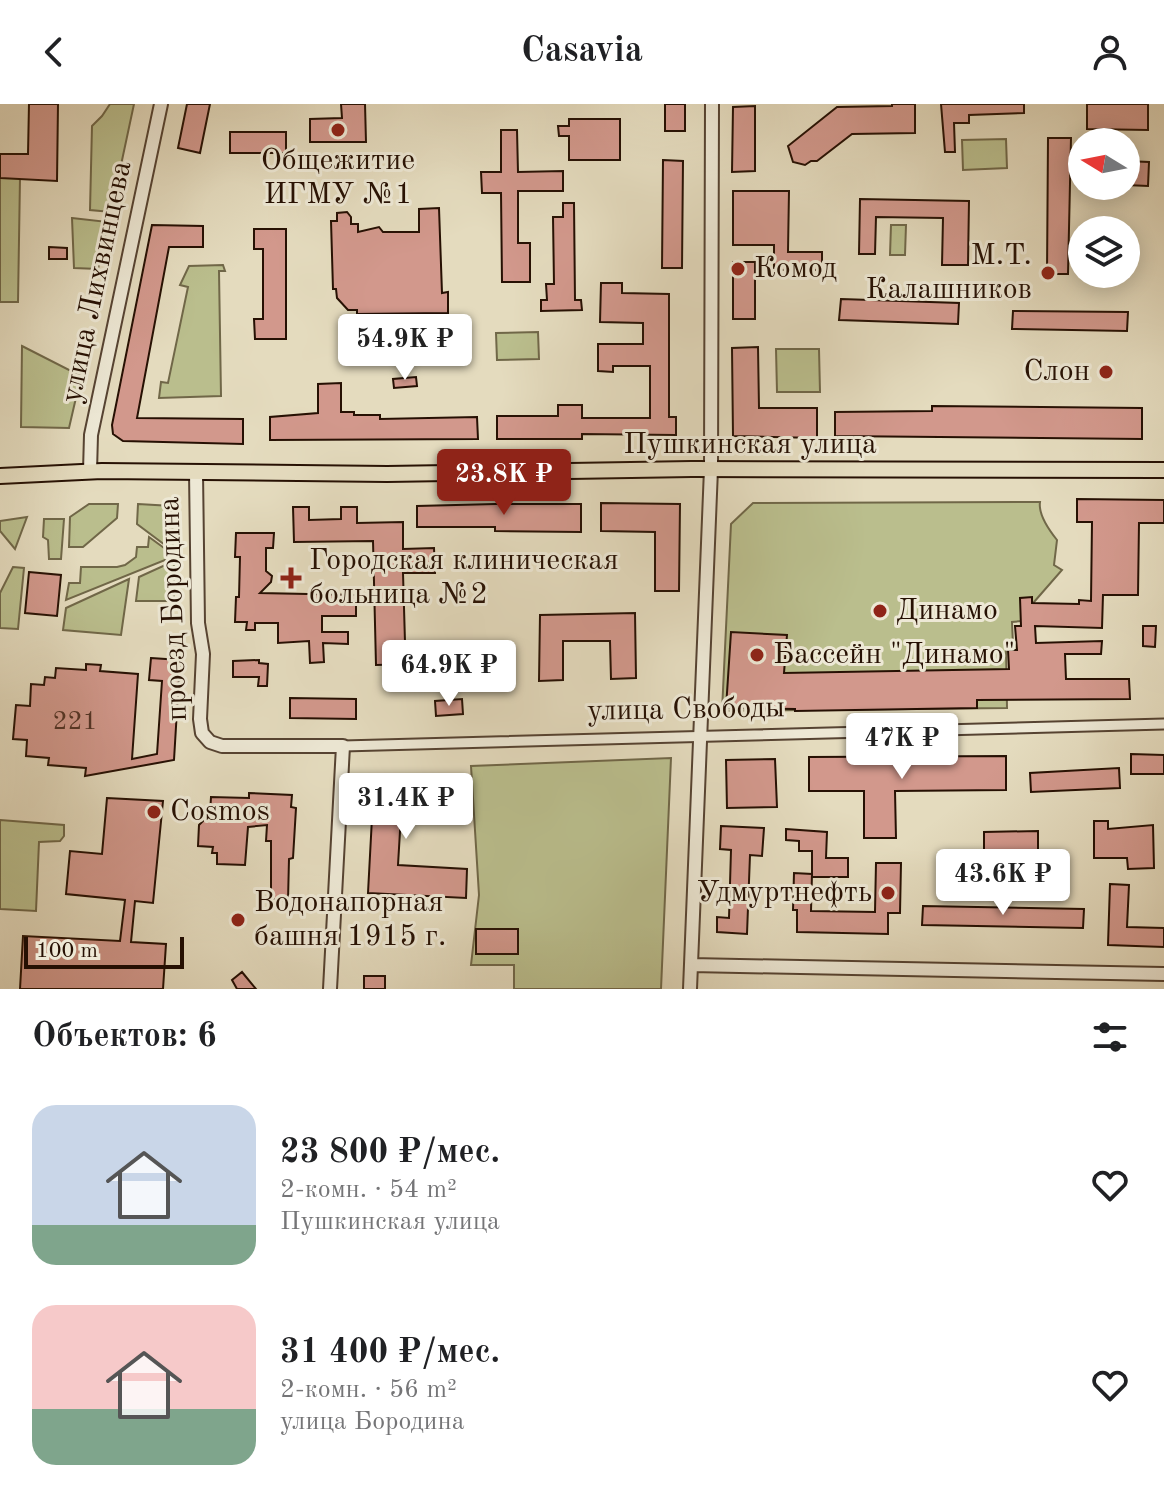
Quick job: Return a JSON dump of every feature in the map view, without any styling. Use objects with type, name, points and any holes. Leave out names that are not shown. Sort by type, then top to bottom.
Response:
[{"type":"main road","name":"Пушкинская улица","points":[[0,476],[90,471],[387,474],[711,469],[1164,470]]},
{"type":"street","name":"улица Лихвинцева","points":[[90,471],[91,435],[161,104]]},
{"type":"street","points":[[690,989],[711,469],[712,104]]},
{"type":"street","name":"проезд Бородина","points":[[196,472],[198,623],[203,654],[200,719],[202,733],[210,742]]},
{"type":"street","name":"улица Свободы","points":[[210,742],[222,746],[343,746],[1164,724]]},
{"type":"street","points":[[330,989],[343,746]]},
{"type":"street","points":[[691,965],[1164,974]]},
{"type":"green space","points":[[110,104],[134,104],[111,212],[90,210],[92,126]]},
{"type":"green space","points":[[1006,139],[1007,168],[963,170],[962,140]]},
{"type":"green space","points":[[0,178],[20,178],[18,302],[0,302]]},
{"type":"green space","points":[[72,218],[108,222],[98,269],[74,268]]},
{"type":"green space","points":[[891,225],[906,225],[905,255],[890,255]]},
{"type":"green space","points":[[223,265],[225,271],[219,271],[221,396],[159,398],[161,382],[168,383],[188,287],[180,285],[189,266]]},
{"type":"green space","points":[[538,332],[539,359],[497,360],[496,333]]},
{"type":"green space","points":[[22,346],[81,376],[69,428],[21,427]]},
{"type":"green space","points":[[776,349],[819,349],[820,392],[777,392]]},
{"type":"green space","name":"Динамо","points":[[1040,502],[1042,517],[1057,540],[1054,565],[1062,570],[1034,602],[1033,620],[1012,622],[1013,645],[1006,646],[1007,708],[722,711],[731,524],[753,503]]},
{"type":"green space","points":[[89,504],[118,504],[117,518],[83,547],[69,547],[70,517]]},
{"type":"green space","points":[[138,504],[172,506],[173,551],[137,524]]},
{"type":"green space","points":[[27,517],[15,549],[0,531],[0,521]]},
{"type":"green space","points":[[44,519],[64,519],[61,559],[49,559],[48,540],[43,537]]},
{"type":"green space","points":[[149,537],[175,556],[66,600],[69,583],[80,583],[81,567],[125,565],[136,557],[137,547],[148,547]]},
{"type":"green space","points":[[174,561],[174,601],[136,601],[139,577]]},
{"type":"green space","points":[[13,567],[24,568],[18,629],[0,628],[0,593]]},
{"type":"green space","points":[[129,579],[121,635],[63,630],[66,608]]},
{"type":"green space","points":[[671,758],[661,989],[514,989],[514,965],[471,965],[479,895],[471,766]]},
{"type":"green space","points":[[0,820],[64,825],[64,836],[60,841],[39,842],[36,911],[0,909]]},
{"type":"building","points":[[29,104],[58,104],[57,181],[0,178],[0,154],[28,154]]},
{"type":"building","points":[[187,104],[210,104],[200,153],[178,148]]},
{"type":"building","name":"Общежитие ИГМУ №1","points":[[341,104],[365,104],[366,142],[310,142],[310,119],[342,118]]},
{"type":"building","points":[[665,104],[685,104],[685,131],[665,131]]},
{"type":"building","points":[[915,104],[915,133],[852,134],[817,161],[805,165],[793,162],[788,146],[837,107]]},
{"type":"building","points":[[941,104],[1024,104],[1024,113],[969,115],[969,123],[954,123],[955,152],[945,152]]},
{"type":"building","points":[[1087,104],[1148,104],[1148,130],[1087,128]]},
{"type":"building","points":[[755,106],[755,171],[732,172],[733,107]]},
{"type":"building","points":[[569,119],[620,119],[620,160],[569,160],[569,136],[559,136],[558,126],[569,126]]},
{"type":"building","points":[[501,130],[517,130],[518,172],[563,171],[563,191],[518,191],[518,243],[530,243],[530,282],[502,282],[501,193],[482,193],[481,172],[501,172]]},
{"type":"building","points":[[230,132],[286,132],[286,153],[230,153]]},
{"type":"building","points":[[1048,138],[1068,138],[1068,274],[1047,274]]},
{"type":"building","points":[[663,160],[683,161],[682,268],[662,268]]},
{"type":"building","points":[[1140,162],[1149,162],[1148,186],[1140,186]]},
{"type":"building","points":[[733,191],[789,191],[788,252],[822,252],[822,270],[774,270],[774,245],[733,245]]},
{"type":"building","points":[[860,199],[969,201],[968,265],[942,265],[943,218],[876,217],[875,254],[859,254]]},
{"type":"building","points":[[563,203],[574,203],[575,300],[581,300],[582,310],[541,311],[541,300],[547,300],[546,284],[554,284],[553,217],[563,217]]},
{"type":"building","points":[[439,208],[442,293],[448,292],[448,313],[357,314],[357,310],[348,310],[337,298],[336,289],[333,289],[331,221],[337,221],[337,213],[347,212],[351,224],[358,224],[358,232],[379,227],[383,232],[419,232],[419,209]]},
{"type":"building","points":[[152,225],[203,226],[203,247],[169,247],[137,418],[243,419],[243,444],[123,441],[113,434],[112,425]]},
{"type":"building","points":[[254,229],[286,229],[286,339],[255,339],[254,319],[263,319],[263,249],[254,249]]},
{"type":"building","points":[[49,247],[67,248],[67,259],[49,259]]},
{"type":"building","points":[[733,262],[755,262],[755,319],[733,319]]},
{"type":"building","points":[[601,283],[622,283],[622,293],[669,294],[669,417],[676,417],[676,435],[582,434],[582,439],[497,439],[497,416],[558,416],[558,405],[582,405],[582,418],[650,418],[650,366],[613,366],[613,372],[598,371],[598,344],[643,344],[643,323],[600,322]]},
{"type":"building","points":[[841,299],[959,303],[958,324],[839,320]]},
{"type":"building","points":[[1013,311],[1128,312],[1127,331],[1012,329]]},
{"type":"building","points":[[404,341],[405,361],[390,361],[389,342]]},
{"type":"building","points":[[758,347],[759,408],[817,408],[817,438],[733,436],[732,348]]},
{"type":"building","points":[[416,377],[417,386],[394,388],[393,379]]},
{"type":"building","points":[[341,383],[341,412],[380,415],[380,419],[477,417],[478,439],[270,440],[270,417],[318,413],[318,384]]},
{"type":"building","points":[[932,406],[1142,408],[1142,439],[835,436],[835,412],[932,411]]},
{"type":"building","points":[[1077,499],[1164,500],[1164,523],[1139,523],[1138,595],[1103,595],[1102,628],[1035,626],[1036,643],[1102,641],[1101,654],[1065,654],[1066,679],[1129,679],[1130,699],[977,700],[977,708],[795,711],[726,708],[731,632],[787,635],[784,673],[1009,669],[1008,650],[1017,650],[1015,626],[1021,626],[1020,598],[1032,597],[1032,603],[1079,604],[1079,600],[1091,601],[1092,522],[1077,522]]},
{"type":"building","points":[[601,503],[680,504],[679,591],[655,591],[655,532],[601,531]]},
{"type":"building","points":[[581,504],[581,532],[417,527],[417,506]]},
{"type":"building","points":[[293,507],[309,507],[309,520],[341,519],[341,507],[357,507],[357,523],[403,522],[403,549],[434,548],[435,573],[403,573],[405,642],[449,641],[449,663],[376,665],[373,541],[294,542]]},
{"type":"building","points":[[236,533],[274,533],[273,548],[266,548],[266,571],[272,576],[271,582],[260,593],[356,595],[356,616],[322,616],[322,632],[348,632],[348,644],[323,643],[324,662],[310,663],[309,641],[278,643],[278,623],[255,623],[255,630],[246,630],[247,622],[235,622],[240,557],[235,557]]},
{"type":"building","points":[[29,572],[61,575],[57,616],[25,613]]},
{"type":"building","points":[[635,613],[636,678],[611,679],[610,641],[563,641],[563,680],[539,681],[540,615]]},
{"type":"building","points":[[1143,626],[1156,626],[1155,647],[1143,646]]},
{"type":"building","points":[[151,658],[180,660],[174,760],[85,776],[86,768],[48,765],[49,758],[26,756],[27,740],[13,739],[16,705],[30,706],[31,684],[44,685],[45,677],[55,678],[56,668],[86,670],[86,664],[101,665],[100,671],[138,674],[132,759],[157,754],[162,681],[149,680]]},
{"type":"building","points":[[259,660],[259,663],[268,664],[267,686],[258,686],[259,677],[233,677],[233,661]]},
{"type":"building","points":[[290,698],[356,699],[356,719],[290,718]]},
{"type":"building","points":[[462,699],[463,714],[436,716],[435,701]]},
{"type":"building","points":[[1131,754],[1164,755],[1164,774],[1131,774]]},
{"type":"building","points":[[1006,756],[1006,790],[895,791],[896,838],[864,838],[864,791],[809,791],[809,757]]},
{"type":"building","points":[[775,759],[777,807],[727,808],[726,760]]},
{"type":"building","points":[[1119,768],[1120,788],[1031,792],[1030,773]]},
{"type":"building","points":[[448,774],[449,798],[402,798],[398,865],[467,869],[466,898],[368,893],[373,799],[371,775]]},
{"type":"building","points":[[249,793],[292,795],[291,807],[296,808],[293,858],[289,859],[288,901],[271,899],[271,841],[266,841],[267,825],[248,827],[245,865],[217,864],[217,853],[212,853],[213,847],[198,846],[199,825],[210,814],[211,797],[249,798]]},
{"type":"building","points":[[107,798],[163,801],[153,903],[135,901],[131,942],[166,944],[163,989],[20,989],[23,936],[120,941],[125,900],[66,894],[70,851],[102,854]]},
{"type":"building","points":[[1094,821],[1108,821],[1108,829],[1153,825],[1154,868],[1128,869],[1127,858],[1094,858]]},
{"type":"building","points":[[721,826],[764,828],[762,856],[750,855],[747,934],[717,932],[717,917],[729,918],[731,850],[720,849]]},
{"type":"building","points":[[786,829],[827,832],[826,858],[848,858],[848,877],[812,877],[812,851],[799,851],[799,841],[786,840]]},
{"type":"building","points":[[1038,831],[1038,855],[997,856],[997,873],[965,873],[965,856],[984,856],[984,832]]},
{"type":"building","name":"Удмуртнефть","points":[[876,863],[901,863],[900,913],[888,913],[888,934],[797,932],[797,910],[793,910],[794,873],[812,874],[811,911],[875,912]]},
{"type":"building","points":[[1110,884],[1129,885],[1127,927],[1164,928],[1164,947],[1108,945]]},
{"type":"building","points":[[923,906],[1084,909],[1083,928],[922,925]]},
{"type":"building","points":[[476,929],[518,929],[518,954],[476,954]]},
{"type":"building","points":[[242,972],[256,989],[237,989],[232,980]]},
{"type":"building","points":[[364,976],[385,976],[385,989],[364,989]]},
{"type":"place","name":"Общежитие ИГМУ №1","points":[[338,130]]},
{"type":"place","name":"Комод","points":[[738,269]]},
{"type":"place","name":"М.Т. Калашников","points":[[1048,273]]},
{"type":"place","name":"Слон","points":[[1106,372]]},
{"type":"place","name":"Городская клиническая больница №2","points":[[291,578]]},
{"type":"place","name":"Динамо","points":[[880,611]]},
{"type":"place","name":"Бассейн \"Динамо\"","points":[[757,655]]},
{"type":"place","name":"Cosmos","points":[[154,812]]},
{"type":"place","name":"Удмуртнефть","points":[[888,893]]},
{"type":"place","name":"Водонапорная башня 1915 г.","points":[[238,920]]}]
